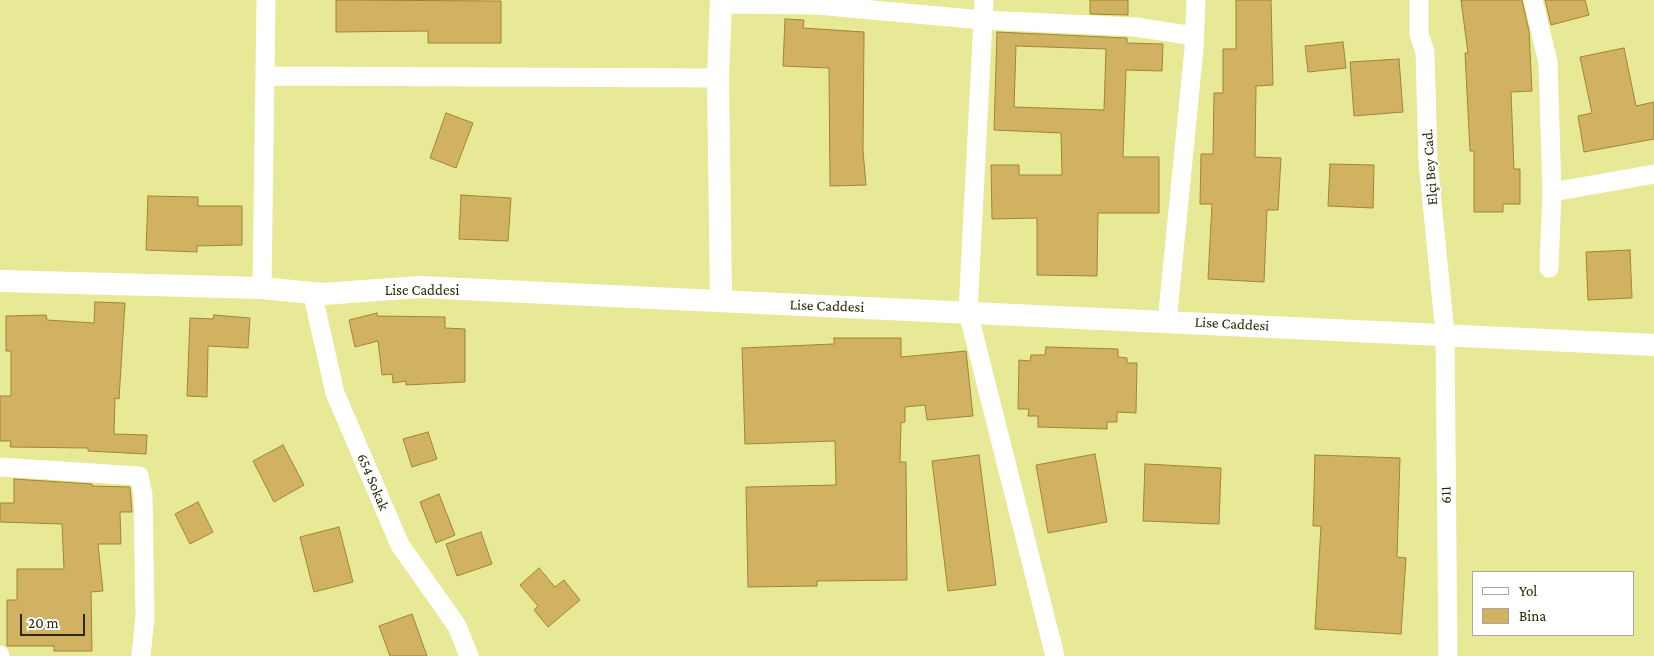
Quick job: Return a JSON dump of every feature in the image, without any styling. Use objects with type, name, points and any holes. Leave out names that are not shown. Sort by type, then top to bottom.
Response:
[{"type":"street","points":[[262,288],[266,0]]},
{"type":"street","points":[[984,0],[968,312],[1055,656]]},
{"type":"street","points":[[1167,322],[1196,0]]},
{"type":"street","name":"Elçi Bey Cad.","points":[[1419,0],[1419,34],[1425,52],[1428,161],[1445,334]]},
{"type":"street","points":[[1533,0],[1548,62],[1552,192],[1549,268]]},
{"type":"street","points":[[721,301],[718,78],[721,2],[817,4],[983,20],[1135,27],[1194,36]]},
{"type":"street","points":[[266,76],[718,78]]},
{"type":"street","points":[[1552,192],[1654,174]]},
{"type":"street","name":"Lise Caddesi","points":[[0,281],[262,288],[312,292],[419,287],[1654,345]]},
{"type":"street","name":"654 Sokak","points":[[312,292],[335,392],[400,545],[457,626],[469,656]]},
{"type":"street","name":"611","points":[[1445,334],[1448,656]]},
{"type":"street","points":[[0,466],[139,476],[144,512],[145,616],[141,656]]},
{"type":"building","points":[[336,0],[501,1],[501,43],[428,43],[428,31],[336,32]]},
{"type":"building","points":[[1090,0],[1128,0],[1128,15],[1090,14]]},
{"type":"building","points":[[1236,0],[1271,0],[1273,85],[1256,86],[1255,157],[1281,158],[1278,210],[1267,210],[1264,282],[1208,279],[1212,204],[1200,204],[1201,154],[1213,154],[1214,93],[1223,93],[1223,49],[1236,49]]},
{"type":"building","points":[[1461,0],[1522,0],[1529,31],[1532,91],[1511,92],[1514,169],[1520,169],[1520,204],[1503,204],[1503,212],[1474,212],[1474,151],[1470,151],[1465,53],[1468,53]]},
{"type":"building","points":[[1545,0],[1585,0],[1589,15],[1551,25]]},
{"type":"building","points":[[785,19],[804,20],[803,28],[864,32],[863,151],[866,185],[830,186],[829,68],[783,66]]},
{"type":"building","points":[[997,32],[1127,38],[1127,43],[1163,44],[1162,71],[1126,70],[1123,157],[1159,157],[1159,213],[1098,213],[1097,276],[1037,275],[1037,218],[992,219],[991,165],[1019,165],[1019,175],[1062,175],[1061,133],[994,130]],"holes":[[[1016,46],[1106,49],[1104,110],[1014,107]]]},
{"type":"building","points":[[1343,42],[1346,68],[1308,72],[1305,46]]},
{"type":"building","points":[[1624,48],[1636,106],[1654,102],[1654,139],[1584,152],[1578,116],[1592,113],[1580,57]]},
{"type":"building","points":[[1399,59],[1403,112],[1354,116],[1350,62]]},
{"type":"building","points":[[446,113],[473,123],[456,168],[430,158]]},
{"type":"building","points":[[1330,164],[1374,165],[1373,208],[1328,206]]},
{"type":"building","points":[[461,195],[511,198],[508,241],[459,239]]},
{"type":"building","points":[[148,196],[198,197],[198,206],[242,206],[242,245],[197,246],[197,252],[146,250]]},
{"type":"building","points":[[1630,250],[1632,298],[1588,300],[1586,252]]},
{"type":"building","points":[[95,302],[125,303],[119,399],[115,398],[114,434],[147,435],[146,454],[88,451],[88,448],[10,447],[11,441],[0,441],[0,396],[11,396],[11,351],[6,351],[6,316],[46,315],[47,320],[94,323]]},
{"type":"building","points":[[377,313],[377,316],[445,317],[445,328],[465,329],[465,382],[406,385],[406,381],[393,383],[392,374],[382,375],[378,341],[355,347],[349,320]]},
{"type":"building","points":[[214,315],[250,318],[248,348],[208,346],[207,397],[187,396],[190,318],[213,319]]},
{"type":"building","points":[[834,338],[901,338],[901,357],[966,351],[973,416],[927,420],[925,405],[905,407],[905,422],[901,423],[900,462],[906,462],[907,580],[817,581],[817,586],[748,587],[746,487],[836,485],[835,441],[745,444],[742,348],[834,344]]},
{"type":"building","points":[[1046,347],[1118,349],[1118,357],[1127,358],[1127,363],[1137,363],[1136,413],[1117,412],[1117,422],[1107,422],[1107,429],[1038,427],[1038,416],[1028,416],[1029,409],[1018,409],[1019,360],[1030,361],[1031,355],[1045,355]]},
{"type":"building","points":[[428,432],[437,459],[412,467],[403,439]]},
{"type":"building","points":[[283,445],[304,485],[274,502],[253,461]]},
{"type":"building","points":[[1095,454],[1107,522],[1048,533],[1036,465]]},
{"type":"building","points":[[979,455],[996,585],[948,591],[932,461]]},
{"type":"building","points":[[1315,455],[1400,458],[1397,557],[1406,558],[1401,634],[1315,629],[1321,526],[1313,526]]},
{"type":"building","points":[[1145,464],[1221,468],[1219,524],[1143,521]]},
{"type":"building","points":[[14,479],[92,484],[92,486],[130,487],[132,512],[120,512],[121,544],[98,544],[103,591],[91,592],[92,651],[54,651],[54,646],[7,646],[7,600],[17,600],[17,569],[64,569],[62,524],[0,522],[0,503],[14,503]]},
{"type":"building","points":[[439,494],[455,535],[436,543],[420,502]]},
{"type":"building","points":[[198,502],[213,532],[190,544],[175,514]]},
{"type":"building","points":[[339,527],[353,582],[314,592],[300,537]]},
{"type":"building","points":[[481,532],[492,564],[457,576],[446,544]]},
{"type":"building","points":[[539,568],[555,587],[564,580],[580,600],[548,627],[534,610],[538,606],[520,585]]},
{"type":"building","points":[[412,614],[427,656],[390,656],[379,626]]}]
